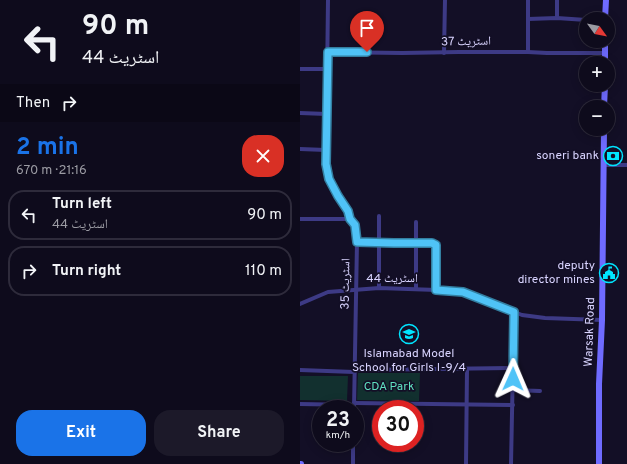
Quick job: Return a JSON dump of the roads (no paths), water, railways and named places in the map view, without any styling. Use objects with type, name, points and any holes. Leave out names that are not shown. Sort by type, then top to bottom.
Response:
[{"type":"street","name":"اسٹریٹ 35","points":[[328,0],[326,164],[329,179],[348,211],[350,219],[355,225],[357,242],[354,400]]},
{"type":"street","points":[[444,53],[445,0]]},
{"type":"street","points":[[528,0],[528,52]]},
{"type":"street","points":[[557,0],[557,18]]},
{"type":"street","points":[[605,12],[606,0]]},
{"type":"street","points":[[528,19],[557,18],[579,20]]},
{"type":"street","points":[[605,48],[605,53]]},
{"type":"street","name":"اسٹریٹ 37","points":[[328,52],[605,53]]},
{"type":"street","points":[[300,69],[328,69]]},
{"type":"street","points":[[300,113],[327,114]]},
{"type":"street","name":"Warsak Road","points":[[599,464],[599,384],[602,320],[604,136]]},
{"type":"street","points":[[300,149],[326,150]]},
{"type":"street","points":[[604,165],[627,165]]},
{"type":"street","points":[[379,216],[379,288]]},
{"type":"street","points":[[300,219],[350,219]]},
{"type":"street","points":[[416,222],[416,289]]},
{"type":"street","points":[[357,242],[432,243],[436,245],[436,290]]},
{"type":"street","name":"اسٹریٹ 44","points":[[300,304],[328,292],[356,289],[379,288],[436,290],[463,292],[522,315],[545,318],[602,320]]},
{"type":"street","points":[[511,464],[514,312]]},
{"type":"street","points":[[360,370],[513,368]]},
{"type":"street","points":[[466,464],[467,369]]},
{"type":"street","points":[[300,370],[354,372]]},
{"type":"street","points":[[512,390],[540,391]]},
{"type":"street","points":[[300,404],[312,404]]},
{"type":"street","points":[[364,406],[513,405]]},
{"type":"street","points":[[353,452],[353,464]]},
{"type":"place","name":"soneri bank","points":[[613,156]]},
{"type":"place","name":"deputy director mines","points":[[609,273]]},
{"type":"place","name":"Islamabad Model School for Girls I-9/4","points":[[409,334]]},
{"type":"park label","name":"CDA Park","points":[[389,387]]}]
